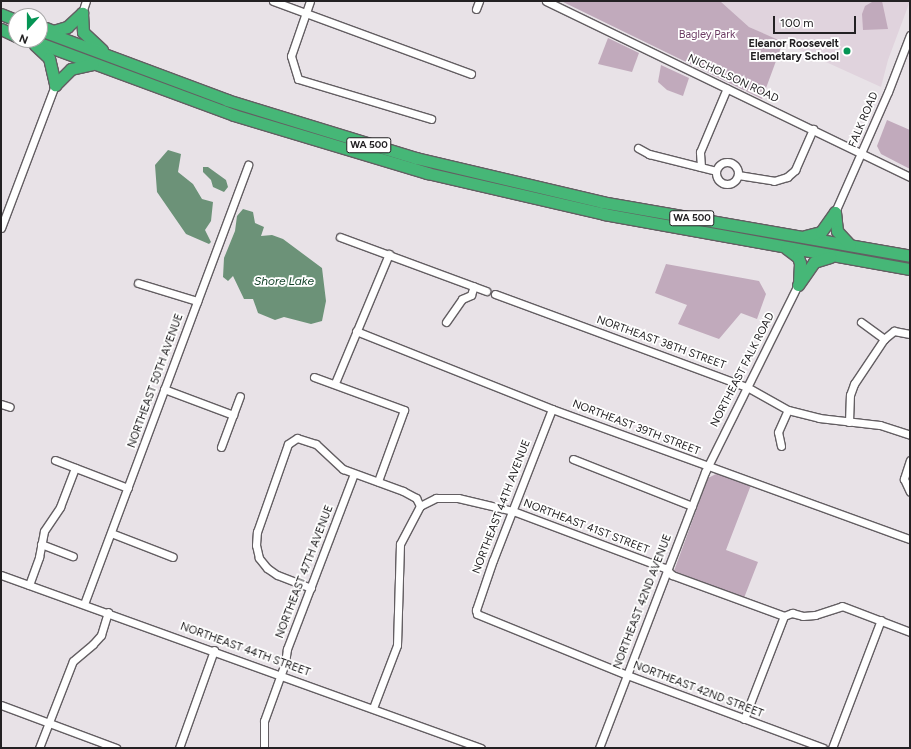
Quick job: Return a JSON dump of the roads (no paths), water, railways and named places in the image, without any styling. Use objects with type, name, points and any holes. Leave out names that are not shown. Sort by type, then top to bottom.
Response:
[{"type":"highway","points":[[48,28],[53,30],[67,26],[82,13]]},
{"type":"highway","points":[[82,13],[84,32],[93,44],[156,74]]},
{"type":"highway","name":"WA 500","points":[[48,33],[156,74],[281,118],[469,172],[602,202],[910,256]]},
{"type":"highway","name":"WA 500","points":[[48,47],[95,65],[270,127],[427,173],[560,205],[910,269]]},
{"type":"highway","points":[[39,48],[44,51],[49,58],[55,85]]},
{"type":"highway","points":[[55,85],[71,69],[95,65]]},
{"type":"highway","points":[[797,237],[821,232],[835,212]]},
{"type":"highway","points":[[835,212],[837,232],[852,246]]},
{"type":"highway","points":[[786,247],[798,257],[800,263],[798,285]]},
{"type":"highway","points":[[798,285],[814,262],[822,258],[835,256]]},
{"type":"street","points":[[82,13],[86,1]]},
{"type":"street","points":[[273,1],[471,74]]},
{"type":"street","points":[[310,1],[291,56],[293,69],[298,79],[431,119]]},
{"type":"street","points":[[476,9],[479,1]]},
{"type":"street","name":"NICHOLSON ROAD","points":[[546,1],[910,177]]},
{"type":"street","name":"FALK ROAD","points":[[835,212],[862,153],[910,35]]},
{"type":"street","points":[[1,228],[55,85]]},
{"type":"street","points":[[700,167],[700,152],[727,88]]},
{"type":"street","points":[[738,175],[774,181],[792,174],[812,129]]},
{"type":"street","points":[[638,148],[649,154],[716,171]]},
{"type":"street","points":[[730,162],[737,168],[738,175],[734,183],[724,184],[717,178],[716,171],[722,163],[730,162]]},
{"type":"street","name":"NORTHEAST 50TH AVENUE","points":[[84,604],[248,165]]},
{"type":"street","points":[[340,237],[486,291]]},
{"type":"street","points":[[335,383],[389,254]]},
{"type":"street","points":[[138,283],[196,301]]},
{"type":"street","name":"NORTHEAST FALK ROAD","points":[[708,464],[798,285]]},
{"type":"street","points":[[446,322],[462,299],[471,295],[474,286]]},
{"type":"street","name":"NORTHEAST 38TH STREET","points":[[495,294],[747,387],[788,410],[819,418],[880,425],[910,435]]},
{"type":"street","points":[[861,322],[884,339]]},
{"type":"street","name":"NORTHEAST 39TH STREET","points":[[356,331],[552,409],[700,464],[708,464],[910,539]]},
{"type":"street","points":[[849,422],[850,395],[854,384],[884,339],[894,332],[910,334]]},
{"type":"street","points":[[314,377],[335,383],[404,410],[378,481]]},
{"type":"street","points":[[164,389],[233,415]]},
{"type":"street","points":[[221,447],[240,396]]},
{"type":"street","points":[[1,404],[10,407]]},
{"type":"street","name":"NORTHEAST 44TH AVENUE","points":[[477,614],[476,610],[552,409]]},
{"type":"street","points":[[781,446],[778,432],[788,410]]},
{"type":"street","points":[[311,588],[277,576],[267,568],[259,558],[256,545],[257,532],[288,444],[297,438],[316,444],[339,466],[354,474],[378,481],[416,498],[420,506],[400,544],[396,645],[373,708]]},
{"type":"street","points":[[573,459],[692,506]]},
{"type":"street","points":[[55,460],[128,488]]},
{"type":"street","points":[[910,460],[904,479],[910,492]]},
{"type":"street","name":"NORTHEAST 42ND AVENUE","points":[[600,748],[708,464]]},
{"type":"street","points":[[29,585],[39,557],[44,531],[60,508],[75,468]]},
{"type":"street","name":"NORTHEAST 47TH AVENUE","points":[[264,748],[264,721],[281,674],[287,649],[354,474]]},
{"type":"street","name":"NORTHEAST 41ST STREET","points":[[420,506],[436,498],[458,498],[513,510],[668,571],[672,575],[784,616],[792,613],[803,616],[815,615],[842,606],[910,632]]},
{"type":"street","points":[[111,533],[173,557]]},
{"type":"street","points":[[41,544],[72,556]]},
{"type":"street","name":"NORTHEAST 44TH STREET","points":[[1,575],[281,674],[481,748]]},
{"type":"street","points":[[39,748],[73,661],[93,644],[100,635],[108,612]]},
{"type":"street","name":"NORTHEAST 42ND STREET","points":[[477,614],[627,675],[823,748]]},
{"type":"street","points":[[744,719],[784,616]]},
{"type":"street","points":[[832,748],[881,620]]},
{"type":"street","points":[[179,748],[214,650]]},
{"type":"street","points":[[1,705],[111,747]]},
{"type":"water","points":[[168,150],[181,154],[178,172],[193,184],[202,199],[213,202],[211,221],[205,230],[211,242],[209,244],[186,234],[157,192],[155,165]]},
{"type":"water","points":[[203,167],[208,167],[226,180],[228,187],[224,192],[213,187],[211,180],[203,172]]},
{"type":"water","name":"Shore Lake","points":[[243,209],[253,212],[255,223],[264,227],[261,236],[272,235],[283,239],[322,268],[326,301],[322,321],[311,324],[284,317],[275,320],[258,313],[253,299],[244,299],[233,276],[228,281],[223,277],[224,258],[235,231],[237,216]]},
{"type":"place","name":"Eleanor Roosevelt Elemetary School","points":[[847,51]]},
{"type":"park label","name":"Bagley Park","points":[[707,35]]}]
